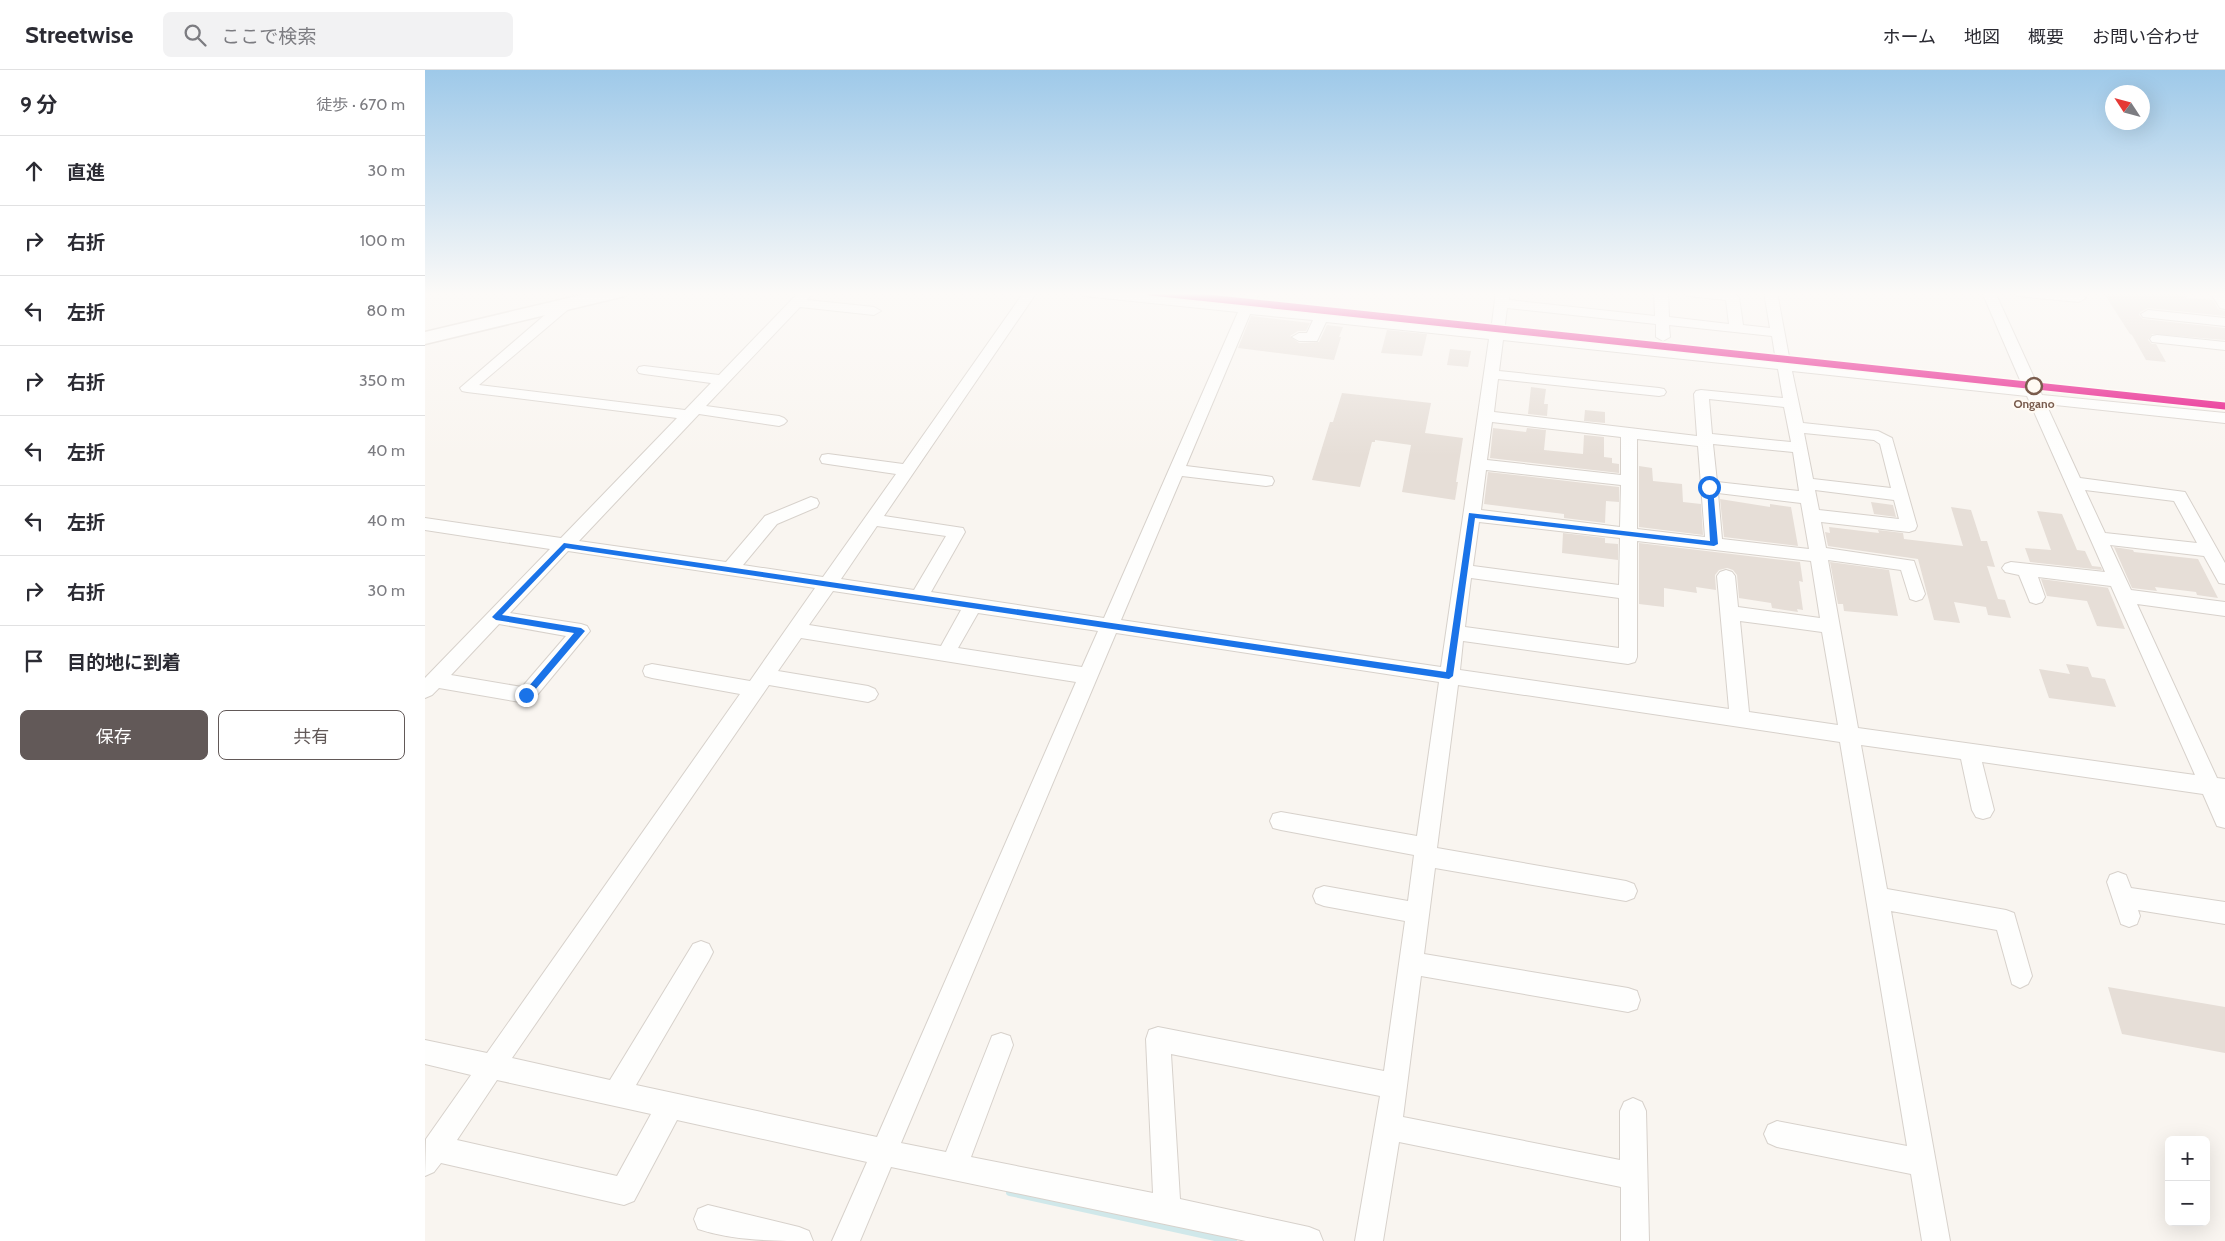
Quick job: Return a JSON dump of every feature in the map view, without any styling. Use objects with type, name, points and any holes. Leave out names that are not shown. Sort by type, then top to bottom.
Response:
[{"type":"street","points":[[516,347],[467,388],[779,421]]},
{"type":"street","points":[[430,685],[756,347]]},
{"type":"street","points":[[667,1112],[623,1191],[430,1156],[993,347]]},
{"type":"street","points":[[846,1241],[1230,347]]},
{"type":"street","points":[[1369,1241],[1395,1086],[1425,852],[1495,347]]},
{"type":"street","points":[[1596,347],[2225,418]]},
{"type":"street","points":[[1780,347],[1809,499],[1936,1241]]},
{"type":"street","points":[[2013,347],[2125,596],[2217,787],[2225,819]]},
{"type":"street","points":[[644,370],[724,380]]},
{"type":"street","points":[[1491,374],[1659,392]]},
{"type":"street","points":[[1714,544],[1701,394],[1791,403]]},
{"type":"street","points":[[1485,416],[1629,433],[1800,448]]},
{"type":"street","points":[[1709,487],[1809,499],[1909,526],[1887,441],[1878,436],[1796,427]]},
{"type":"street","points":[[1455,633],[1628,657],[1629,433]]},
{"type":"street","points":[[828,459],[907,470]]},
{"type":"street","points":[[1479,464],[1629,481]]},
{"type":"street","points":[[1177,470],[1266,481]]},
{"type":"street","points":[[2075,483],[2179,496],[2225,578]]},
{"type":"street","points":[[1809,499],[1901,495]]},
{"type":"street","points":[[730,569],[771,520],[811,503]]},
{"type":"street","points":[[1471,515],[1908,565],[1916,594]]},
{"type":"street","points":[[873,520],[957,532],[919,597]]},
{"type":"street","points":[[425,524],[1848,735],[2217,787]]},
{"type":"street","points":[[2099,538],[2209,551]]},
{"type":"street","points":[[2036,597],[2018,568],[2118,580]]},
{"type":"street","points":[[1464,571],[1628,593]]},
{"type":"street","points":[[1726,576],[1740,719]]},
{"type":"street","points":[[2125,596],[2225,609]]},
{"type":"street","points":[[946,653],[973,605]]},
{"type":"street","points":[[1730,613],[1830,626]]},
{"type":"street","points":[[430,685],[526,695],[581,631],[496,617]]},
{"type":"street","points":[[795,630],[1089,676]]},
{"type":"street","points":[[651,671],[868,694]]},
{"type":"street","points":[[1969,752],[1983,810]]},
{"type":"street","points":[[1281,821],[1425,852],[1626,891]]},
{"type":"street","points":[[1324,896],[1417,914]]},
{"type":"street","points":[[1877,898],[2006,921],[2020,976]]},
{"type":"street","points":[[2123,898],[2225,913]]},
{"type":"street","points":[[616,1094],[701,952]]},
{"type":"street","points":[[1411,963],[1628,1000]]},
{"type":"street","points":[[1167,1210],[1158,1039],[1395,1086]]},
{"type":"street","points":[[954,1166],[1001,1045]]},
{"type":"street","points":[[425,1052],[487,1072],[616,1094],[667,1112],[881,1158],[954,1166],[1309,1241]]},
{"type":"street","points":[[1633,1111],[1635,1241]]},
{"type":"street","points":[[1389,1127],[1634,1176]]},
{"type":"street","points":[[1777,1134],[1923,1162]]},
{"type":"street","points":[[708,1219],[799,1241]]},
{"type":"building","points":[[1239,347],[1338,347],[1334,360]]},
{"type":"building","points":[[1383,347],[1424,347],[1422,356],[1381,353]]},
{"type":"building","points":[[2139,347],[2157,347],[2166,362],[2146,360]]},
{"type":"building","points":[[1450,349],[1471,351],[1468,367],[1447,365]]},
{"type":"building","points":[[1531,387],[1546,389],[1544,404],[1548,404],[1547,416],[1528,414]]},
{"type":"building","points":[[1342,393],[1431,403],[1425,433],[1463,438],[1455,500],[1402,492],[1411,445],[1375,440],[1375,442],[1372,442],[1360,487],[1312,480],[1330,422],[1333,422]]},
{"type":"building","points":[[1585,410],[1605,412],[1605,423],[1584,421]]},
{"type":"building","points":[[1493,428],[1526,432],[1527,428],[1546,430],[1544,450],[1583,454],[1584,435],[1604,437],[1604,457],[1612,458],[1612,463],[1619,464],[1619,473],[1490,458]]},
{"type":"building","points":[[1639,466],[1652,468],[1653,481],[1682,484],[1683,502],[1701,504],[1703,535],[1639,527]]},
{"type":"building","points":[[1488,472],[1619,487],[1619,502],[1606,501],[1605,523],[1564,518],[1564,514],[1484,504]]},
{"type":"building","points":[[1720,499],[1770,507],[1770,504],[1791,507],[1798,546],[1724,537]]},
{"type":"building","points":[[1871,502],[1893,505],[1896,517],[1874,514]]},
{"type":"building","points":[[1951,507],[1971,510],[1981,541],[1987,541],[1995,567],[1987,566],[1998,599],[2005,600],[2011,618],[1988,615],[1986,607],[1954,602],[1960,623],[1934,620],[1918,559],[1828,546],[1825,532],[1830,533],[1829,527],[1879,533],[1878,530],[1903,533],[1904,539],[1963,546]]},
{"type":"building","points":[[2037,511],[2062,514],[2077,550],[2085,551],[2092,566],[2101,567],[2102,570],[2030,562],[2025,548],[2051,550]]},
{"type":"building","points":[[1563,533],[1605,538],[1605,543],[1618,544],[1618,560],[1562,553]]},
{"type":"building","points":[[1639,543],[1800,562],[1803,582],[1799,581],[1803,610],[1797,609],[1798,612],[1772,608],[1771,603],[1739,598],[1737,575],[1733,570],[1727,568],[1719,570],[1715,575],[1716,590],[1696,587],[1697,593],[1664,588],[1664,607],[1639,604]]},
{"type":"building","points":[[2114,547],[2133,550],[2134,552],[2198,559],[2218,598],[2197,595],[2196,592],[2155,587],[2157,591],[2132,588]]},
{"type":"building","points":[[1830,562],[1889,570],[1898,616],[1844,611],[1843,604],[1838,604]]},
{"type":"building","points":[[2041,579],[2110,588],[2108,588],[2125,629],[2097,626],[2087,601],[2047,596]]},
{"type":"building","points":[[2066,664],[2088,667],[2092,677],[2105,679],[2116,707],[2049,698],[2039,669],[2070,674]]},
{"type":"building","points":[[2108,987],[2225,1007],[2225,1053],[2122,1034]]},
{"type":"waterway","points":[[1010,1192],[1233,1241]]},
{"type":"transit line","points":[[1666,347],[2225,406]]},
{"type":"place","name":"Ongano","points":[[2034,386]]},
{"type":"route","points":[[526,695],[581,631],[496,617],[564,546],[829,583],[1449,676],[1471,515],[1714,544],[1709,487]]}]
